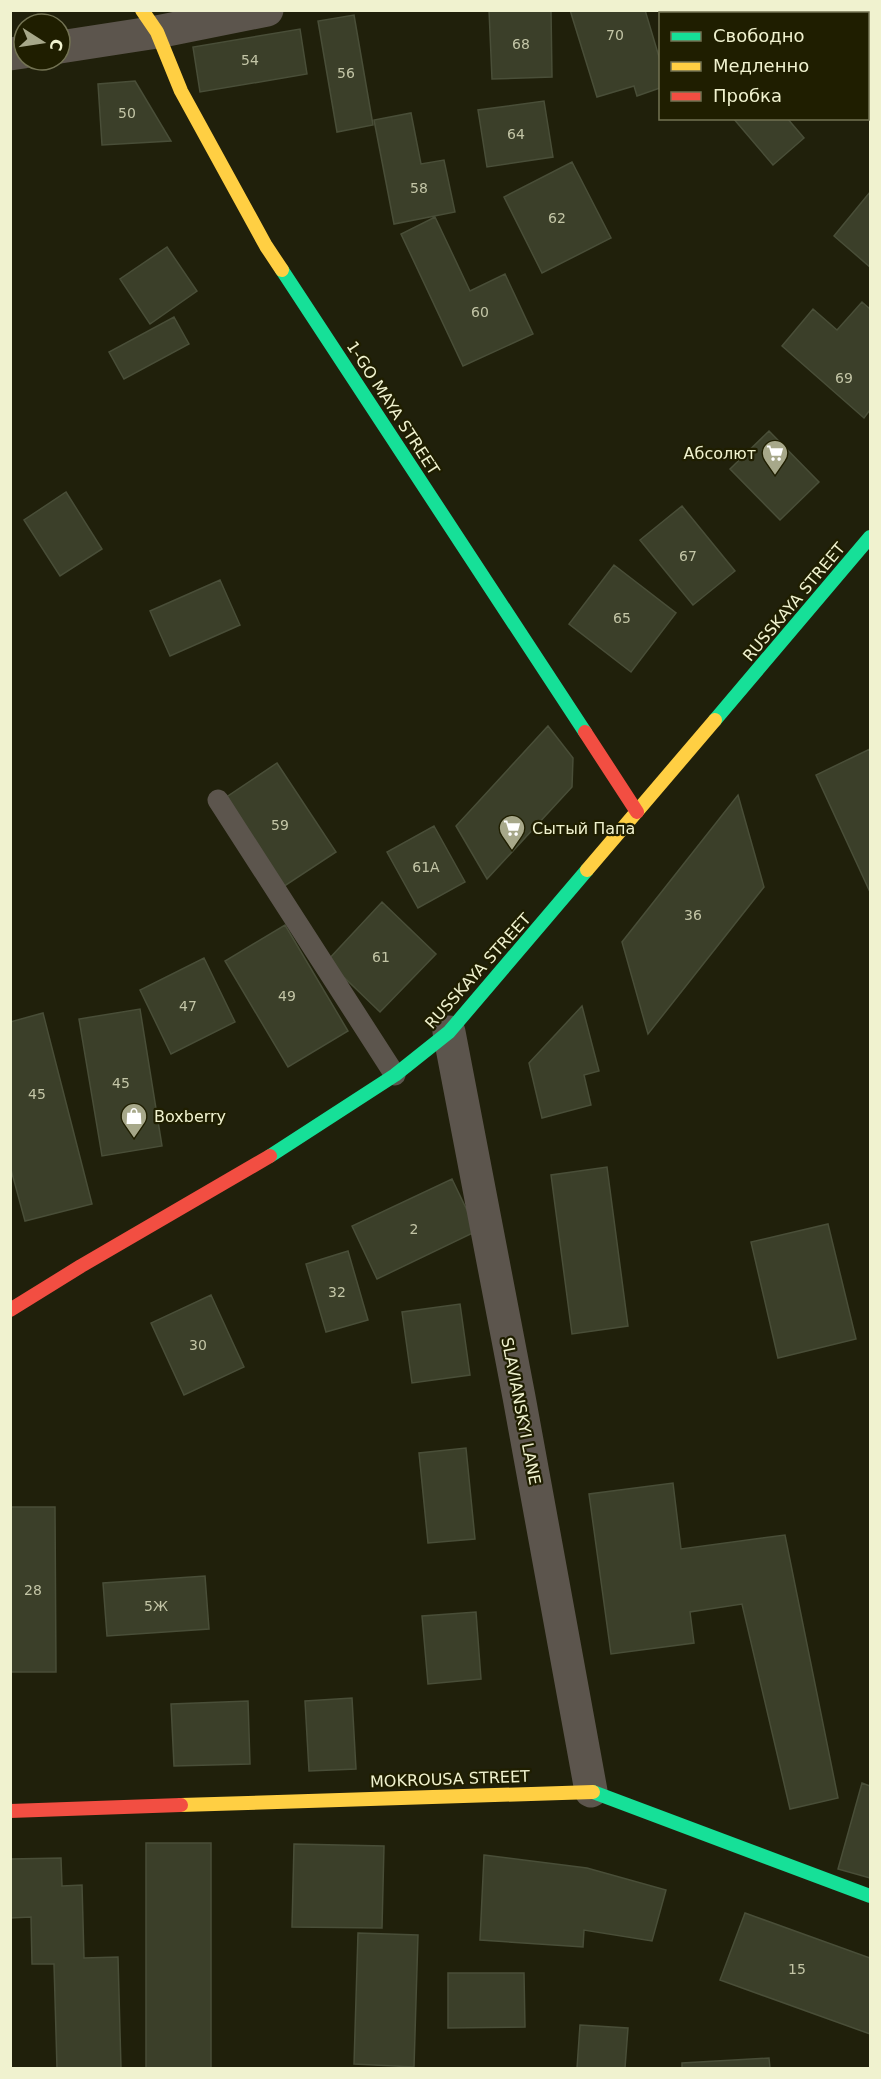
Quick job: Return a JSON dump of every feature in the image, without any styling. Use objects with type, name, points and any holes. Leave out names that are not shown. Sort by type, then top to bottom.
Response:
[{"type":"street","points":[[72,44],[150,21],[267,10]]},
{"type":"street","name":"1-GO MAYA STREET","points":[[150,21],[181,91],[266,246],[638,812]]},
{"type":"street","name":"RUSSKAYA STREET","points":[[10,1310],[280,1150],[395,1075],[449,1032],[868,549]]},
{"type":"street","name":"SLAVIANSKYI LANE","points":[[449,1032],[591,1791]]},
{"type":"street","name":"MOKROUSA STREET","points":[[10,1810],[591,1791],[870,1896]]},
{"type":"lane","points":[[218,800],[395,1075]]},
{"type":"building","points":[[489,10],[551,10],[552,77],[492,79]]},
{"type":"building","points":[[570,10],[645,10],[659,57],[659,88],[637,96],[634,86],[597,97]]},
{"type":"building","points":[[354,15],[373,125],[337,132],[318,21]]},
{"type":"building","points":[[300,29],[307,74],[200,92],[193,47]]},
{"type":"building","points":[[135,81],[171,141],[102,145],[98,84]]},
{"type":"building","points":[[544,101],[553,157],[487,167],[478,110]]},
{"type":"building","points":[[411,113],[421,164],[444,160],[455,212],[394,224],[374,120]]},
{"type":"building","points":[[735,120],[789,120],[804,138],[773,165]]},
{"type":"building","points":[[572,162],[611,238],[542,273],[504,197]]},
{"type":"building","points":[[870,192],[870,267],[834,236]]},
{"type":"building","points":[[435,217],[470,291],[505,274],[533,334],[463,366],[401,234]]},
{"type":"building","points":[[167,247],[197,291],[150,324],[120,279]]},
{"type":"building","points":[[862,302],[870,309],[870,410],[864,418],[782,346],[813,309],[837,330]]},
{"type":"building","points":[[174,317],[189,344],[124,379],[109,352]]},
{"type":"building","name":"Абсолют","points":[[769,431],[819,482],[780,520],[730,469]]},
{"type":"building","points":[[66,492],[102,549],[60,576],[24,520]]},
{"type":"building","points":[[682,506],[735,571],[693,605],[640,540]]},
{"type":"building","points":[[614,565],[676,613],[631,672],[569,624]]},
{"type":"building","points":[[220,580],[240,625],[170,656],[150,611]]},
{"type":"building","points":[[548,726],[573,758],[572,787],[487,879],[456,826]]},
{"type":"building","points":[[870,749],[870,892],[816,775]]},
{"type":"building","points":[[277,763],[336,852],[283,887],[225,798]]},
{"type":"building","points":[[738,795],[764,887],[648,1034],[622,942]]},
{"type":"building","points":[[434,826],[465,882],[418,908],[387,852]]},
{"type":"building","points":[[382,902],[436,954],[380,1012],[327,961]]},
{"type":"building","points":[[285,925],[348,1031],[288,1067],[225,961]]},
{"type":"building","points":[[204,958],[235,1022],[171,1054],[140,990]]},
{"type":"building","points":[[582,1006],[599,1071],[584,1075],[591,1105],[542,1118],[529,1063]]},
{"type":"building","points":[[140,1009],[162,1146],[102,1156],[79,1019]]},
{"type":"building","points":[[43,1013],[92,1204],[25,1221],[10,1166],[10,1022]]},
{"type":"building","points":[[607,1167],[628,1326],[572,1334],[551,1175]]},
{"type":"building","points":[[452,1179],[477,1231],[377,1279],[352,1226]]},
{"type":"building","points":[[828,1224],[856,1339],[778,1358],[751,1242]]},
{"type":"building","points":[[348,1251],[368,1320],[326,1332],[306,1264]]},
{"type":"building","points":[[211,1295],[244,1367],[184,1395],[151,1323]]},
{"type":"building","points":[[460,1304],[470,1375],[412,1383],[402,1312]]},
{"type":"building","points":[[466,1448],[475,1539],[428,1543],[419,1453]]},
{"type":"building","points":[[673,1483],[681,1549],[785,1535],[838,1798],[790,1809],[742,1604],[690,1612],[694,1643],[611,1654],[589,1494]]},
{"type":"building","points":[[10,1507],[55,1507],[56,1672],[10,1672]]},
{"type":"building","points":[[205,1576],[209,1629],[107,1636],[103,1583]]},
{"type":"building","points":[[476,1612],[481,1679],[428,1684],[422,1616]]},
{"type":"building","points":[[352,1698],[356,1769],[309,1771],[305,1701]]},
{"type":"building","points":[[248,1701],[250,1764],[174,1766],[171,1704]]},
{"type":"building","points":[[862,1783],[870,1786],[870,1878],[838,1869]]},
{"type":"building","points":[[146,1843],[211,1843],[211,2068],[146,2068]]},
{"type":"building","points":[[294,1844],[384,1846],[382,1928],[292,1927]]},
{"type":"building","points":[[484,1855],[587,1868],[666,1890],[652,1941],[584,1930],[583,1947],[480,1940]]},
{"type":"building","points":[[61,1858],[62,1886],[82,1885],[84,1958],[118,1957],[121,2068],[57,2068],[54,1964],[32,1964],[31,1917],[10,1918],[10,1859]]},
{"type":"building","points":[[745,1913],[870,1958],[870,2034],[720,1980]]},
{"type":"building","points":[[358,1933],[418,1935],[414,2067],[354,2064]]},
{"type":"building","points":[[448,1973],[524,1973],[525,2027],[448,2028]]},
{"type":"building","points":[[580,2025],[628,2028],[625,2068],[577,2068]]},
{"type":"building","points":[[769,2058],[770,2068],[682,2068],[682,2063]]},
{"type":"traffic: fast","points":[[282,270],[585,732]]},
{"type":"traffic: fast","points":[[715,720],[870,537]]},
{"type":"traffic: fast","points":[[270,1156],[395,1075],[449,1032],[587,870]]},
{"type":"traffic: fast","points":[[593,1792],[870,1896]]},
{"type":"traffic: slow","points":[[142,10],[157,32],[181,91],[266,246],[282,270]]},
{"type":"traffic: slow","points":[[587,870],[715,720]]},
{"type":"traffic: slow","points":[[181,1805],[593,1792]]},
{"type":"traffic: jam","points":[[585,732],[637,812]]},
{"type":"traffic: jam","points":[[10,1310],[270,1156]]},
{"type":"traffic: jam","points":[[10,1811],[181,1805]]},
{"type":"place","name":"Абсолют","points":[[775,476]]},
{"type":"place","name":"Сытый Папа","points":[[512,851]]},
{"type":"place","name":"Boxberry","points":[[134,1139]]}]
